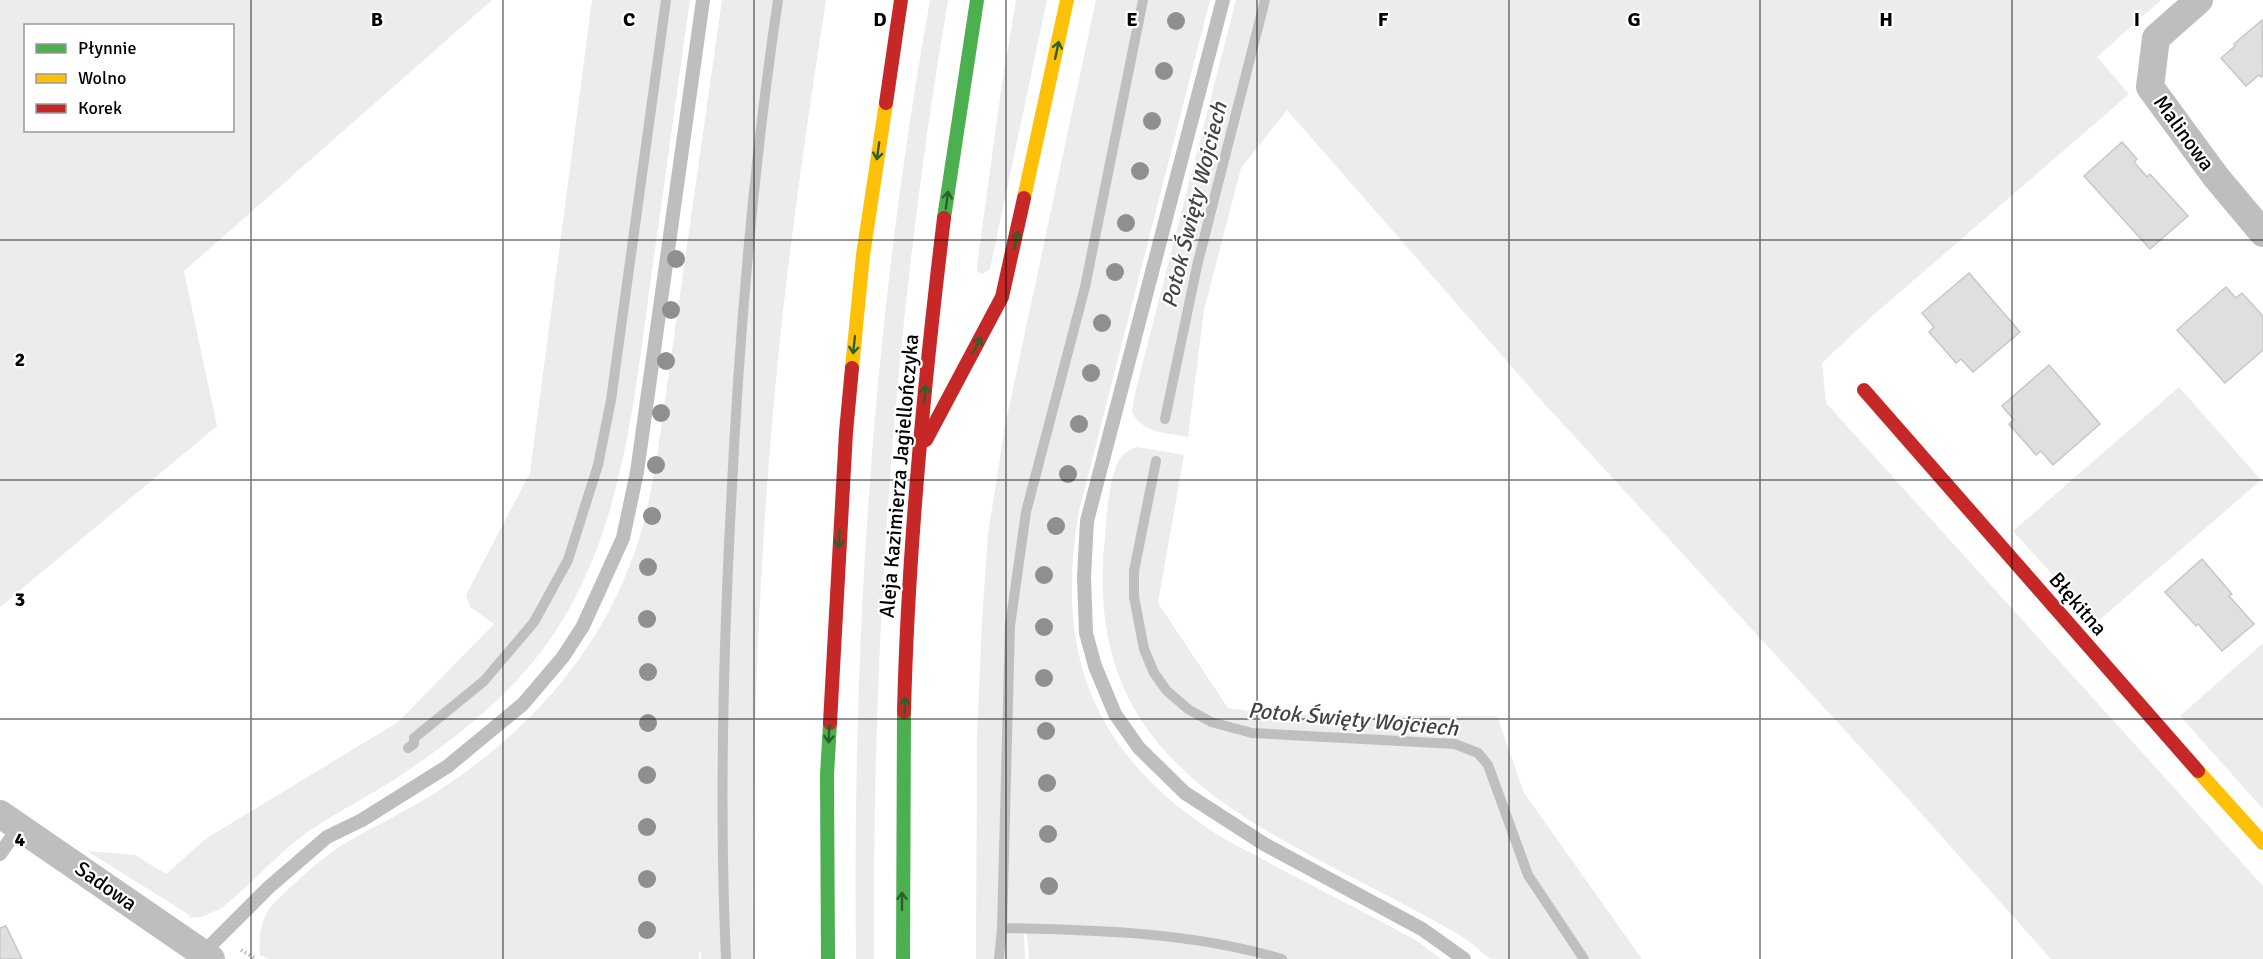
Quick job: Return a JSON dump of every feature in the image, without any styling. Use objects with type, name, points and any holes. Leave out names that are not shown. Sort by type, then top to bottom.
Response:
[{"type":"main road","points":[[886,93],[889,0]]},
{"type":"main road","points":[[828,959],[828,753],[846,432],[863,255],[901,0]]},
{"type":"main road","name":"Aleja Kazimierza Jagiellończyka","points":[[903,959],[904,733],[909,577],[919,452],[944,219],[977,0]]},
{"type":"main road","points":[[919,452],[1002,297],[1067,0]]},
{"type":"main road","name":"Błękitna","points":[[1864,390],[2132,698],[2263,843]]},
{"type":"street","name":"Malinowa","points":[[2199,0],[2156,38],[2150,87],[2217,177],[2263,233]]},
{"type":"street","name":"Sadowa","points":[[10,820],[203,957]]},
{"type":"lane","points":[[203,957],[268,888],[327,837],[362,820],[448,766],[523,704],[562,657],[583,626],[623,538],[638,472],[703,0]]},
{"type":"lane","points":[[1223,0],[1087,521],[1084,577],[1086,633],[1095,666],[1115,714],[1139,748],[1185,794],[1264,844],[1422,929],[1464,959]]},
{"type":"lane","points":[[0,854],[10,820]]},
{"type":"shaded area","points":[[0,0],[492,0],[184,271],[217,426],[0,607]]},
{"type":"shaded area","points":[[592,0],[690,0],[628,433],[616,487],[600,539],[580,589],[553,636],[518,679],[475,720],[411,768],[303,836],[220,909],[201,917],[188,918],[190,916],[183,911],[87,851],[135,855],[166,874],[207,838],[398,722],[494,624],[470,607],[466,595],[530,473]]},
{"type":"shaded area","points":[[722,0],[826,0],[793,231],[770,443],[757,664],[753,811],[753,959],[701,959],[701,952],[699,959],[269,959],[260,955],[261,929],[267,912],[306,873],[344,844],[424,800],[470,769],[532,715],[585,651],[624,579],[642,530],[656,463]]},
{"type":"shaded area","points":[[930,0],[948,0],[913,238],[890,478],[877,718],[874,959],[856,959],[858,718],[870,478],[880,358],[894,238],[910,119]]},
{"type":"shaded area","points":[[1016,0],[1047,0],[990,269],[983,274],[977,271],[977,266]]},
{"type":"shaded area","points":[[1096,0],[1210,0],[1079,511],[1073,561],[1072,608],[1078,652],[1090,692],[1109,730],[1135,765],[1168,798],[1222,838],[1417,941],[1441,959],[1029,959],[1027,934],[1024,934],[1025,959],[976,959],[977,737],[988,534],[1005,426]]},
{"type":"shaded area","points":[[1236,0],[2161,0],[2097,57],[2129,94],[1870,318],[1822,363],[1826,403],[2263,886],[2263,959],[2051,959],[1910,801],[1540,399],[1287,110],[1241,168],[1204,310],[1188,437],[1156,431],[1136,419],[1132,412],[1135,393]]},
{"type":"shaded area","points":[[2179,387],[2261,480],[2096,623],[2013,531]]},
{"type":"shaded area","points":[[1137,447],[1184,455],[1158,603],[1228,708],[1275,715],[1497,716],[1524,793],[1642,959],[1492,959],[1448,928],[1272,834],[1221,801],[1177,764],[1142,721],[1117,670],[1104,609],[1105,536],[1111,486],[1121,458],[1126,452]]},
{"type":"shaded area","points":[[2263,643],[2263,809],[2180,716]]},
{"type":"building","points":[[2262,20],[2263,75],[2261,77],[2259,75],[2246,86],[2221,58]]},
{"type":"building","points":[[2122,142],[2137,159],[2134,162],[2147,177],[2150,174],[2188,216],[2150,249],[2084,176]]},
{"type":"building","points":[[1969,273],[2020,332],[1973,372],[1961,359],[1956,363],[1929,332],[1934,327],[1922,313]]},
{"type":"building","points":[[2226,287],[2236,298],[2242,293],[2263,316],[2263,350],[2225,383],[2177,330]]},
{"type":"building","points":[[2049,365],[2100,424],[2053,465],[2041,451],[2036,455],[2009,424],[2014,420],[2002,406]]},
{"type":"building","points":[[2202,559],[2232,594],[2229,596],[2254,624],[2222,651],[2165,592]]},
{"type":"building","points":[[6,926],[22,959],[0,959],[0,928]]},
{"type":"waterway","points":[[408,748],[414,744],[414,738],[484,681],[534,622],[568,560],[598,465],[611,400],[666,0]]},
{"type":"waterway","points":[[726,959],[723,732],[734,442],[754,189],[778,0]]},
{"type":"waterway","points":[[999,959],[1002,928],[1010,626],[1026,512],[1085,287],[1143,0]]},
{"type":"waterway","name":"Potok Święty Wojciech","points":[[1165,419],[1197,266],[1265,0]]},
{"type":"waterway","name":"Potok Święty Wojciech","points":[[1156,461],[1134,571],[1134,597],[1144,649],[1154,673],[1167,691],[1188,709],[1211,722],[1252,733],[1455,744],[1478,753],[1488,765],[1528,875],[1584,959]]},
{"type":"waterway","points":[[1002,928],[1144,934],[1213,943],[1282,959]]},
{"type":"traffic: fast","points":[[944,218],[977,0]]},
{"type":"traffic: fast","points":[[903,959],[904,712]]},
{"type":"traffic: fast","points":[[828,959],[827,775],[830,723]]},
{"type":"traffic: slow","points":[[1024,198],[1067,0]]},
{"type":"traffic: slow","points":[[852,368],[863,255],[886,103]]},
{"type":"traffic: slow","points":[[2198,771],[2263,843]]},
{"type":"traffic: jam","points":[[886,103],[901,0]]},
{"type":"traffic: jam","points":[[926,440],[1002,297],[1024,198]]},
{"type":"traffic: jam","points":[[904,712],[909,588],[918,464],[944,218]]},
{"type":"traffic: jam","points":[[830,723],[846,432],[852,368]]},
{"type":"traffic: jam","points":[[1864,390],[2198,771]]}]
